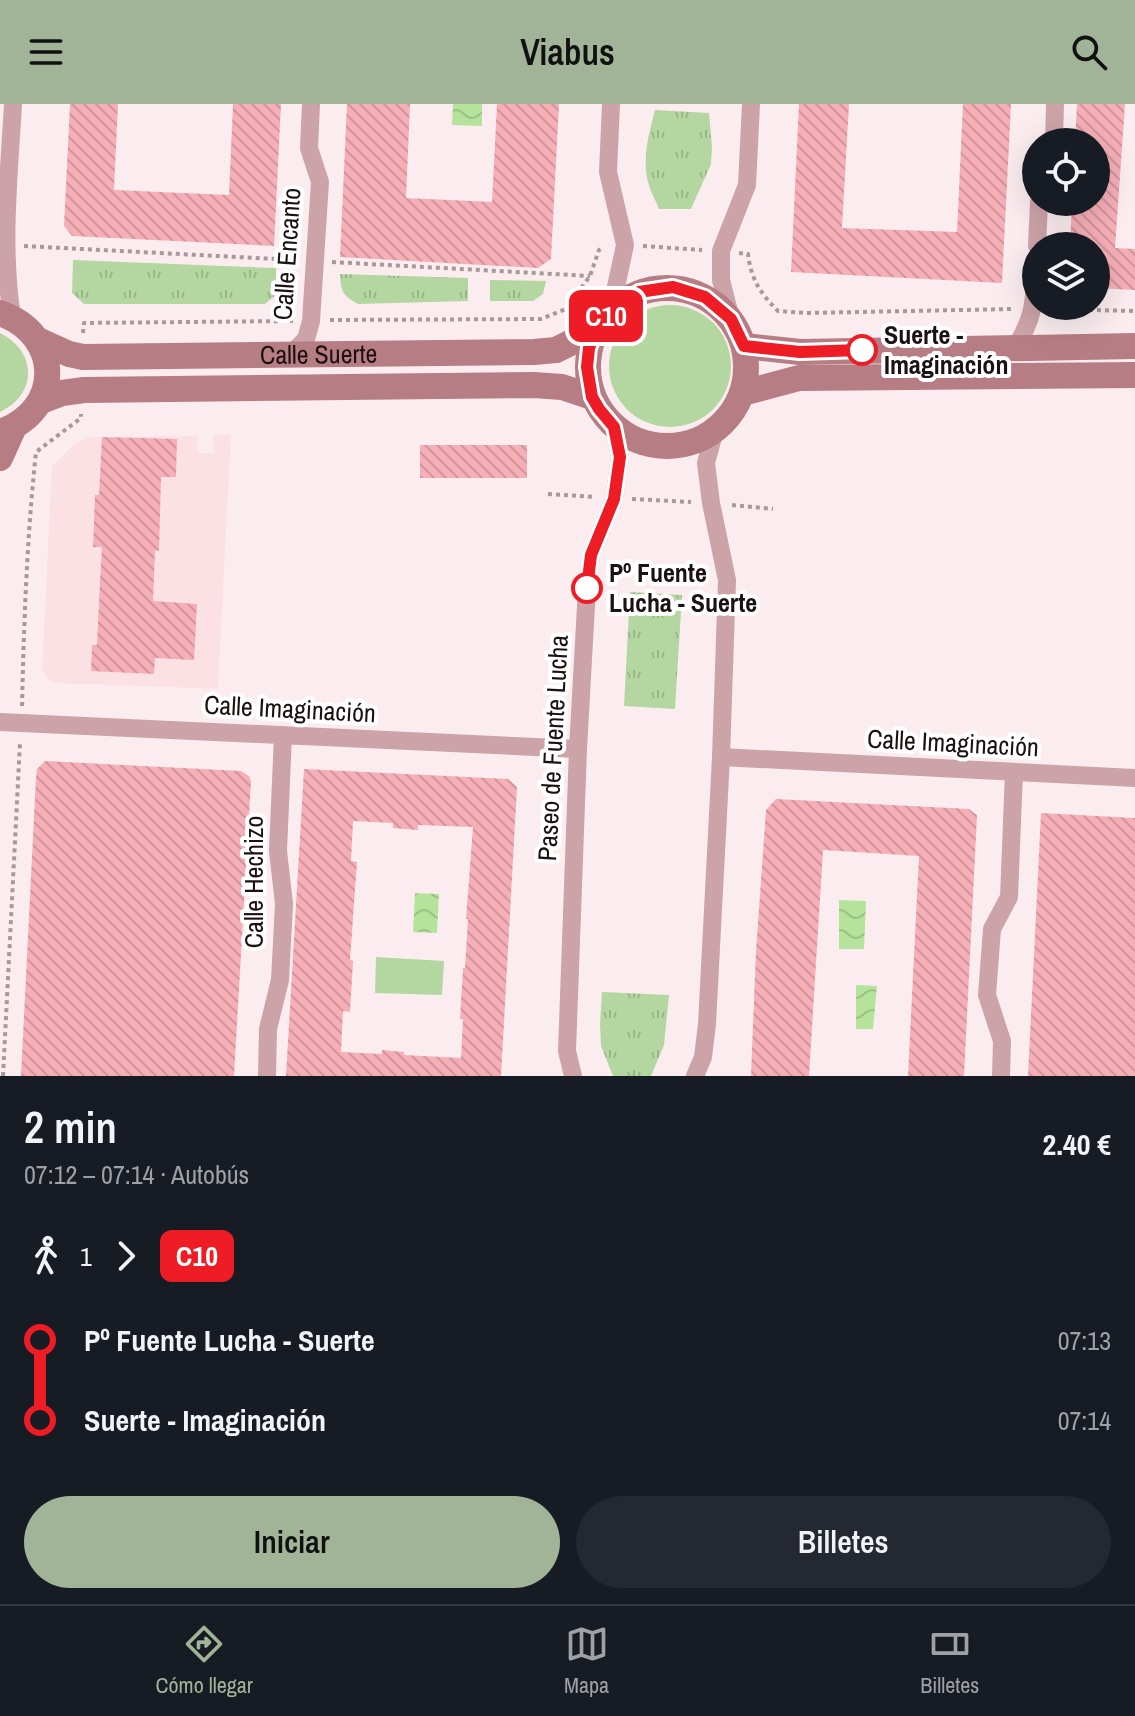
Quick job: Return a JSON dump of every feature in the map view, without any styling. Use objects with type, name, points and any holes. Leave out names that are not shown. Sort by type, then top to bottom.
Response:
[{"type":"main road","points":[[673,287],[705,297],[731,319],[744,346],[747,369],[743,393],[732,413],[715,430],[682,445],[646,444],[614,427],[599,409],[592,397],[587,367],[589,348],[603,320],[639,292],[673,287]]},
{"type":"main road","name":"Calle Suerte","points":[[6,315],[22,323],[38,340],[83,357],[534,352],[556,350],[603,320]]},
{"type":"main road","points":[[0,458],[7,430],[29,416],[41,401],[47,381],[46,360],[38,340]]},
{"type":"main road","points":[[744,346],[800,352],[1135,346]]},
{"type":"main road","points":[[743,393],[799,378],[1135,375]]},
{"type":"main road","name":"Calle Suerte","points":[[41,401],[62,393],[84,390],[534,385],[562,387],[592,397]]},
{"type":"street","points":[[6,315],[13,104]]},
{"type":"street","name":"Calle Encanto","points":[[290,355],[306,339],[311,321],[320,182],[309,148],[311,104]]},
{"type":"street","points":[[603,320],[625,245],[608,172],[611,104]]},
{"type":"street","points":[[731,319],[721,280],[721,251],[747,185],[751,104]]},
{"type":"street","points":[[1054,128],[1055,104]]},
{"type":"street","points":[[1015,348],[1029,320]]},
{"type":"street","name":"Paseo de Fuente Lucha","points":[[573,1076],[567,1051],[587,588],[591,555],[614,499],[620,457],[614,427]]},
{"type":"street","points":[[695,1076],[703,1057],[707,1024],[727,580],[706,463],[715,430]]},
{"type":"street","name":"Calle Imaginación","points":[[0,722],[578,749]]},
{"type":"street","name":"Calle Hechizo","points":[[267,1076],[268,1029],[280,980],[284,904],[278,851],[283,735]]},
{"type":"street","name":"Calle Imaginación","points":[[721,757],[1135,778]]},
{"type":"street","points":[[1001,1076],[1002,1041],[987,995],[992,929],[1009,897],[1014,772]]},
{"type":"path","points":[[83,357],[84,323],[541,319],[566,309],[590,276],[599,250],[610,245],[748,254],[761,294],[778,311],[1022,309]]},
{"type":"path","points":[[1110,311],[1135,311]]},
{"type":"path","points":[[3,1076],[26,589],[36,452],[81,418],[84,390]]},
{"type":"path","points":[[548,494],[773,509]]},
{"type":"shaded area","points":[[231,434],[218,689],[56,683],[49,680],[42,670],[52,466],[75,444],[90,437],[197,436],[198,453],[214,453],[213,435]]},
{"type":"green space","points":[[655,110],[709,113],[711,164],[691,209],[659,209],[650,188],[646,157]]},
{"type":"green space","points":[[73,260],[276,268],[276,295],[265,304],[84,304],[72,293]]},
{"type":"green space","points":[[340,274],[468,278],[468,301],[358,304],[343,292]]},
{"type":"green space","points":[[490,280],[546,281],[543,294],[533,301],[490,301]]},
{"type":"green space","points":[[670,305],[693,309],[713,323],[727,343],[731,366],[727,389],[713,409],[693,423],[670,427],[647,423],[627,409],[613,389],[609,366],[613,343],[627,323],[647,309]]},
{"type":"green space","points":[[0,333],[21,350],[28,372],[21,395],[0,412]]},
{"type":"green space","points":[[630,592],[682,595],[675,709],[624,706]]},
{"type":"green space","points":[[376,957],[444,961],[442,995],[375,993]]},
{"type":"green space","points":[[602,992],[669,995],[664,1045],[651,1076],[613,1076],[601,1046]]},
{"type":"water","points":[[453,104],[482,104],[482,126],[452,125]]},
{"type":"water","points":[[415,893],[439,894],[437,933],[413,932]]},
{"type":"water","points":[[839,900],[866,901],[864,949],[839,949]]},
{"type":"water","points":[[856,985],[877,986],[873,1029],[856,1029]]},
{"type":"building","points":[[70,104],[118,104],[114,190],[229,195],[233,104],[281,104],[274,246],[72,236],[64,226]]},
{"type":"building","points":[[347,104],[410,104],[406,198],[492,202],[497,104],[559,104],[551,259],[538,268],[340,257]]},
{"type":"building","points":[[799,104],[849,104],[842,228],[957,232],[963,104],[1011,104],[1002,283],[791,272]]},
{"type":"building","points":[[1077,104],[1125,104],[1115,248],[1135,249],[1135,290],[1110,289],[1110,232],[1071,232],[1071,216],[1110,216],[1110,128],[1076,128]]},
{"type":"building","points":[[102,437],[177,439],[176,477],[161,477],[159,551],[155,550],[153,601],[197,604],[194,660],[155,658],[154,674],[91,671],[92,645],[97,645],[102,547],[93,547]]},
{"type":"building","points":[[420,445],[527,445],[527,478],[420,478]]},
{"type":"building","points":[[45,761],[241,771],[249,776],[234,1076],[21,1076],[36,777],[37,769]]},
{"type":"building","points":[[304,769],[508,779],[517,787],[501,1076],[286,1076]],"holes":[[[353,821],[393,823],[393,828],[418,830],[418,825],[473,827],[460,1019],[463,1019],[461,1058],[404,1055],[404,1052],[382,1050],[382,1054],[341,1052],[343,1011],[350,1012],[353,961],[350,960],[357,862],[351,861]]]},
{"type":"building","points":[[776,799],[969,809],[977,815],[964,1076],[908,1076],[919,856],[823,850],[809,1076],[751,1076],[766,810]]},
{"type":"building","points":[[1041,813],[1135,818],[1135,1076],[1028,1076]]},
{"type":"bus line","name":"C10","points":[[587,588],[591,555],[614,499],[620,457],[614,427],[592,397],[587,367],[589,348],[596,330],[611,310],[639,292],[673,287],[705,297],[731,319],[744,346],[800,352],[862,350]]},
{"type":"place","name":"Suerte - Imaginación","points":[[862,350]]},
{"type":"place","name":"Pº Fuente Lucha - Suerte","points":[[587,588]]}]
